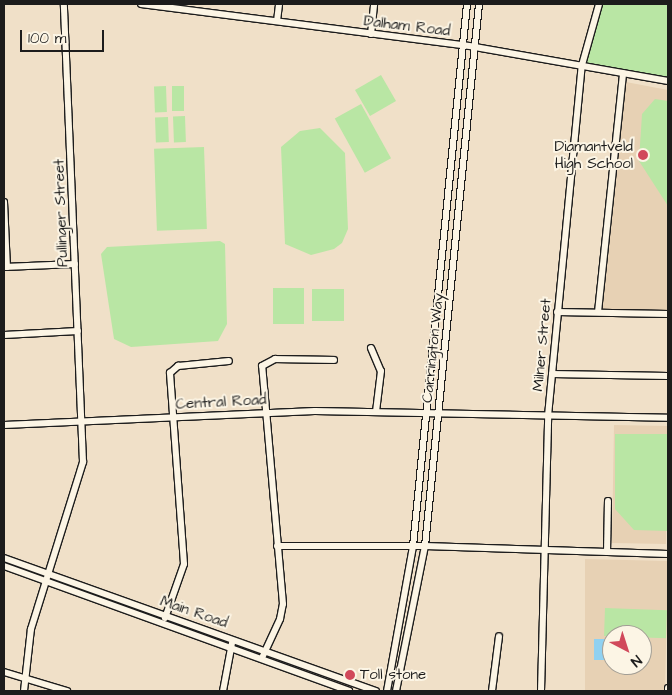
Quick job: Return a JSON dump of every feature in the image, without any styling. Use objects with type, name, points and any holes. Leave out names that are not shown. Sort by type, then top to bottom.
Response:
[{"type":"street","name":"Pullinger Street","points":[[24,691],[31,629],[82,472],[76,264],[64,4]]},
{"type":"street","name":"Dalham Road","points":[[141,4],[475,47],[668,81]]},
{"type":"street","points":[[277,21],[278,4]]},
{"type":"street","points":[[371,34],[374,4]]},
{"type":"street","name":"Carrington Way","points":[[387,691],[413,546],[467,4]]},
{"type":"street","name":"Carrington Way","points":[[396,691],[425,546],[479,4]]},
{"type":"street","name":"Milner Street","points":[[541,691],[548,416],[582,65],[599,4]]},
{"type":"street","points":[[598,312],[623,73]]},
{"type":"street","points":[[4,202],[6,267],[76,264]]},
{"type":"street","points":[[557,312],[668,314]]},
{"type":"street","points":[[4,335],[78,331]]},
{"type":"street","points":[[371,348],[381,371],[376,412]]},
{"type":"street","points":[[264,655],[283,604],[265,412],[265,363],[275,359],[334,360]]},
{"type":"street","points":[[164,623],[184,564],[170,373],[175,368],[229,361]]},
{"type":"street","points":[[552,374],[668,376]]},
{"type":"street","name":"Central Road","points":[[4,425],[265,412],[376,412],[668,418]]},
{"type":"street","points":[[607,552],[608,501]]},
{"type":"street","points":[[277,546],[425,546],[668,554]]},
{"type":"street","name":"Main Road","points":[[4,558],[164,623],[232,647],[264,655],[376,691]]},
{"type":"street","name":"Main Road","points":[[4,566],[47,577],[232,639],[264,655],[349,691]]},
{"type":"street","points":[[492,691],[499,636]]},
{"type":"street","points":[[223,691],[232,639]]},
{"type":"street","points":[[4,672],[67,691]]},
{"type":"shaded area","name":"Diamantveld High School","points":[[626,82],[668,90],[668,312],[602,311]]},
{"type":"shaded area","points":[[614,425],[668,426],[666,544],[612,543]]},
{"type":"shaded area","points":[[585,559],[668,561],[665,691],[585,691]]},
{"type":"green space","points":[[599,4],[668,4],[668,80],[582,65]]},
{"type":"green space","points":[[381,75],[396,101],[370,116],[355,90]]},
{"type":"green space","points":[[154,86],[166,86],[167,112],[155,112]]},
{"type":"green space","points":[[172,86],[184,86],[184,111],[172,111]]},
{"type":"green space","points":[[655,99],[668,101],[668,206],[639,161],[642,114]]},
{"type":"green space","points":[[361,104],[391,158],[365,173],[335,119]]},
{"type":"green space","points":[[173,116],[185,116],[186,142],[174,142]]},
{"type":"green space","points":[[155,117],[168,117],[169,142],[156,142]]},
{"type":"green space","points":[[320,128],[345,153],[348,229],[342,243],[334,249],[311,255],[285,244],[281,147],[300,131]]},
{"type":"green space","points":[[204,147],[207,229],[157,231],[154,149]]},
{"type":"green space","points":[[220,241],[225,244],[227,324],[218,341],[131,347],[114,339],[101,254],[107,247]]},
{"type":"green space","points":[[273,288],[304,288],[304,324],[273,324]]},
{"type":"green space","points":[[312,289],[344,289],[344,321],[312,321]]},
{"type":"green space","points":[[615,434],[668,434],[668,531],[634,530],[615,509]]},
{"type":"green space","points":[[605,608],[667,610],[666,638],[652,638],[652,625],[604,625]]},
{"type":"water","points":[[594,639],[602,639],[602,660],[594,660]]},
{"type":"place","name":"Diamantveld High School","points":[[643,155]]},
{"type":"place","name":"Toll stone","points":[[350,675]]}]
